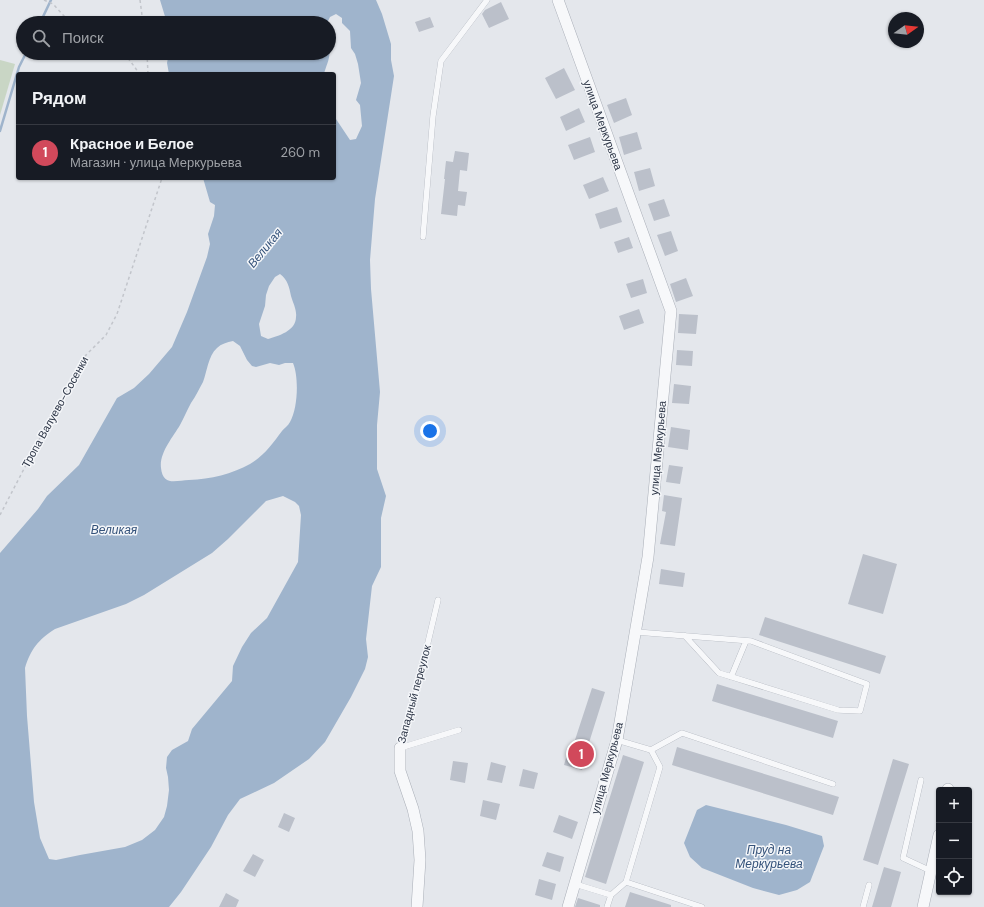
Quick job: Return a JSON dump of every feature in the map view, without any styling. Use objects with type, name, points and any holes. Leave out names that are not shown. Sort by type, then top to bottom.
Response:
[{"type":"street","name":"улица Меркурьева","points":[[558,0],[671,311],[648,557],[636,632],[617,740],[568,907]]},
{"type":"street","name":"Западный переулок","points":[[400,748],[400,771],[413,809],[418,831],[420,860],[417,907]]},
{"type":"street","points":[[923,907],[936,851]]},
{"type":"lane","points":[[423,237],[434,116],[441,61],[487,0]]},
{"type":"lane","name":"Западный переулок","points":[[400,748],[412,710],[438,600]]},
{"type":"lane","points":[[636,632],[751,641],[867,684],[860,711],[838,710],[719,673],[686,636]]},
{"type":"lane","points":[[731,677],[746,641]]},
{"type":"lane","points":[[400,748],[459,730]]},
{"type":"lane","points":[[617,740],[651,750],[682,733],[833,784]]},
{"type":"lane","points":[[608,907],[611,895],[626,882],[660,767],[651,750]]},
{"type":"lane","points":[[921,780],[904,858],[932,872]]},
{"type":"lane","points":[[626,882],[702,907]]},
{"type":"lane","points":[[575,884],[611,895]]},
{"type":"lane","points":[[864,907],[869,886]]},
{"type":"path","points":[[44,0],[53,4],[64,16]]},
{"type":"path","points":[[140,0],[142,16]]},
{"type":"path","points":[[129,60],[138,72]]},
{"type":"path","points":[[147,60],[148,72]]},
{"type":"path","name":"Тропа Валуево-Сосенки","points":[[0,515],[40,438],[60,404],[72,378],[86,355],[106,335],[117,314],[161,180]]},
{"type":"green space","points":[[0,60],[15,64],[0,115]]},
{"type":"water","name":"Великая","points":[[160,0],[376,0],[382,14],[391,44],[391,60],[394,76],[375,199],[370,260],[380,392],[377,425],[377,469],[386,496],[381,518],[381,567],[372,586],[366,639],[368,657],[365,669],[325,742],[309,759],[274,783],[240,799],[228,815],[211,847],[181,892],[169,907],[0,907],[0,553],[38,509],[47,496],[79,465],[117,398],[134,388],[149,374],[172,347],[187,312],[207,257],[210,244],[208,234],[214,216],[215,205],[210,202],[204,180],[336,180],[336,119],[350,140],[356,139],[362,126],[360,105],[356,100],[361,83],[358,64],[355,54],[351,48],[350,31],[342,23],[342,18],[336,14],[332,16],[165,16]],"holes":[[[280,274],[285,279],[295,306],[295,322],[286,332],[268,339],[261,336],[259,324],[265,306],[266,295],[269,286],[275,277]],[[233,341],[240,346],[247,360],[252,366],[256,367],[270,363],[279,365],[293,363],[297,384],[293,416],[288,425],[272,445],[255,461],[243,468],[229,473],[205,478],[175,481],[168,480],[162,474],[161,468],[164,451],[203,382],[208,364],[214,351],[224,343]],[[283,496],[295,502],[299,506],[301,515],[298,562],[267,618],[251,633],[242,647],[233,666],[232,681],[192,729],[188,741],[172,750],[167,757],[166,768],[169,790],[164,817],[155,830],[142,840],[125,847],[56,860],[49,859],[40,838],[34,802],[27,716],[25,668],[33,650],[44,637],[55,629],[126,604],[144,595],[212,553],[266,501]]]},
{"type":"water","points":[[168,60],[328,60],[325,72],[169,72]]},
{"type":"water","name":"Пруд на Меркурьева","points":[[706,805],[786,825],[822,836],[824,846],[810,882],[797,890],[779,895],[753,888],[702,868],[690,857],[684,843],[697,810]]},
{"type":"building","points":[[501,2],[509,19],[489,28],[482,14],[485,10]]},
{"type":"building","points":[[430,17],[434,27],[419,32],[415,22]]},
{"type":"building","points":[[564,68],[575,90],[556,99],[545,78]]},
{"type":"building","points":[[626,98],[632,115],[614,123],[607,105]]},
{"type":"building","points":[[579,108],[585,122],[566,131],[560,117]]},
{"type":"building","points":[[637,132],[642,149],[624,155],[619,137]]},
{"type":"building","points":[[590,137],[595,152],[574,160],[568,145]]},
{"type":"building","points":[[455,151],[469,153],[467,171],[460,170],[458,191],[467,192],[465,206],[458,205],[457,216],[441,214],[446,161],[453,162]]},
{"type":"building","points":[[650,168],[655,186],[639,191],[634,172]]},
{"type":"building","points":[[603,177],[609,191],[589,199],[583,185]]},
{"type":"building","points":[[664,199],[670,216],[654,221],[648,204]]},
{"type":"building","points":[[617,207],[622,222],[600,229],[595,214]]},
{"type":"building","points":[[671,231],[678,251],[665,256],[657,235]]},
{"type":"building","points":[[629,237],[633,248],[618,253],[614,242]]},
{"type":"building","points":[[686,278],[693,296],[676,302],[670,284]]},
{"type":"building","points":[[643,279],[647,293],[631,298],[626,284]]},
{"type":"building","points":[[639,309],[644,323],[624,330],[619,316]]},
{"type":"building","points":[[679,314],[698,315],[696,334],[678,333]]},
{"type":"building","points":[[677,350],[693,351],[692,366],[676,365]]},
{"type":"building","points":[[674,384],[691,386],[689,404],[672,403]]},
{"type":"building","points":[[671,427],[690,430],[688,450],[668,447]]},
{"type":"building","points":[[669,465],[683,467],[680,484],[666,482]]},
{"type":"building","points":[[664,495],[682,498],[675,546],[660,544],[666,512],[662,511]]},
{"type":"building","points":[[863,554],[897,564],[883,614],[848,604]]},
{"type":"building","points":[[661,569],[685,573],[683,587],[659,584]]},
{"type":"building","points":[[765,617],[886,656],[880,674],[759,635]]},
{"type":"building","points":[[717,684],[838,721],[833,738],[712,701]]},
{"type":"building","points":[[592,688],[605,692],[582,770],[564,765],[570,744],[573,746]]},
{"type":"building","points":[[677,747],[839,797],[833,815],[672,765]]},
{"type":"building","points":[[623,755],[644,762],[606,884],[585,877]]},
{"type":"building","points":[[893,759],[909,764],[878,865],[863,860]]},
{"type":"building","points":[[453,761],[468,763],[465,783],[450,780]]},
{"type":"building","points":[[491,762],[506,766],[502,783],[487,780]]},
{"type":"building","points":[[523,769],[538,773],[534,789],[519,786]]},
{"type":"building","points":[[483,800],[500,804],[496,820],[480,816]]},
{"type":"building","points":[[284,813],[295,818],[289,832],[278,827]]},
{"type":"building","points":[[559,815],[578,822],[572,839],[553,832]]},
{"type":"building","points":[[547,852],[564,857],[560,872],[542,866]]},
{"type":"building","points":[[253,854],[264,860],[255,877],[243,871]]},
{"type":"building","points":[[884,867],[901,872],[891,907],[872,907]]},
{"type":"building","points":[[539,879],[556,884],[552,900],[535,895]]},
{"type":"building","points":[[630,892],[671,905],[671,907],[625,907]]},
{"type":"building","points":[[226,893],[239,900],[236,907],[219,907]]},
{"type":"building","points":[[578,898],[600,905],[600,907],[575,907]]},
{"type":"waterway","points":[[43,16],[51,0]]},
{"type":"waterway","points":[[18,72],[22,60]]},
{"type":"waterway","points":[[0,131],[16,77]]},
{"type":"place","name":"Красное и Белое","points":[[581,754]]}]
